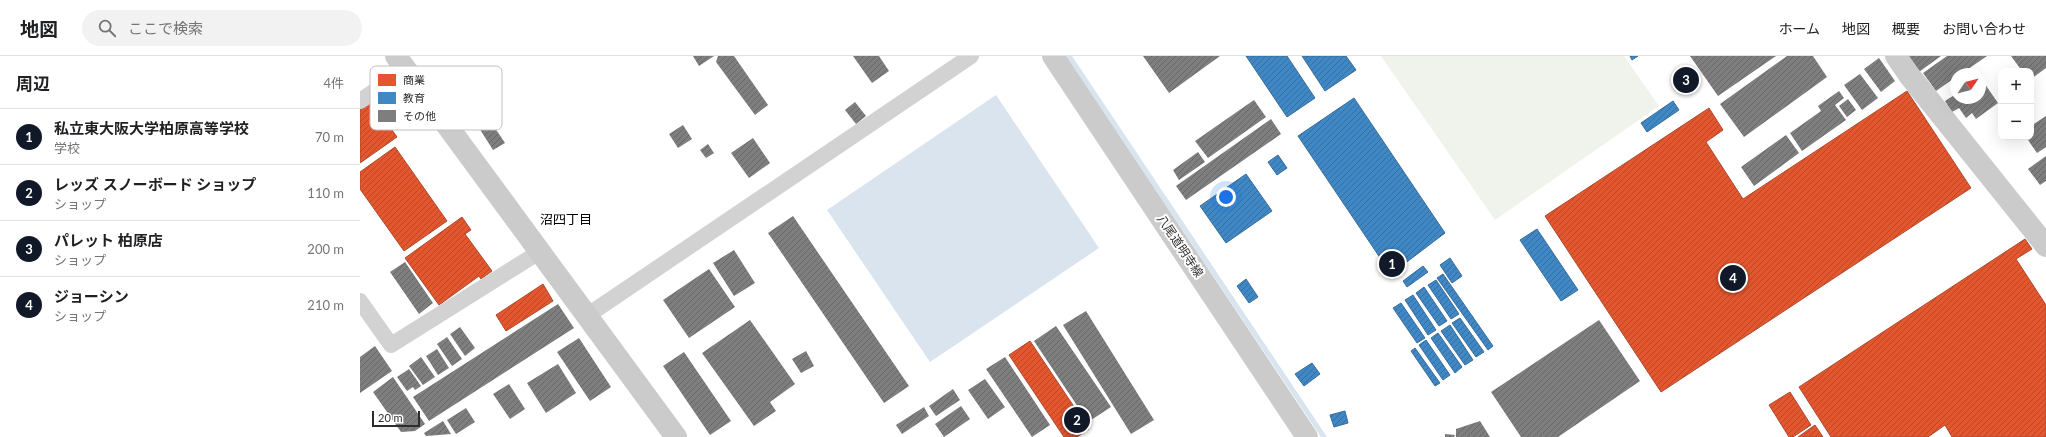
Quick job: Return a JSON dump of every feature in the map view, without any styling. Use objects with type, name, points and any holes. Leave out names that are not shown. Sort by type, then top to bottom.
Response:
[{"type":"street","points":[[588,316],[971,56]]},
{"type":"street","name":"八尾道明寺線","points":[[1052,56],[1307,437]]},
{"type":"street","points":[[1896,56],[1914,81],[2046,246]]},
{"type":"street","points":[[360,101],[370,92]]},
{"type":"street","points":[[451,130],[676,437]]},
{"type":"street","points":[[360,301],[391,345],[541,251]]},
{"type":"shaded area","points":[[1381,56],[1624,56],[1659,106],[1495,220]]},
{"type":"shaded area","points":[[996,95],[1099,248],[930,362],[827,210]]},
{"type":"building: 商業","points":[[1907,91],[1971,188],[1661,392],[1545,216],[1709,108],[1723,130],[1706,142],[1743,199]]},
{"type":"building: 商業","points":[[370,103],[370,130],[392,130],[397,137],[360,163],[360,110]]},
{"type":"building: 商業","points":[[395,147],[447,221],[404,251],[360,189],[360,172]]},
{"type":"building: 商業","points":[[462,217],[471,230],[465,234],[492,271],[481,279],[479,276],[439,305],[405,258]]},
{"type":"building: 商業","points":[[2025,239],[2032,249],[2016,259],[2046,305],[2046,437],[1952,437],[1945,425],[1928,437],[1831,437],[1799,387]]},
{"type":"building: 商業","points":[[543,284],[553,301],[506,331],[496,315]]},
{"type":"building: 商業","points":[[1030,341],[1089,429],[1077,437],[1064,437],[1009,355]]},
{"type":"building: 商業","points":[[1790,392],[1811,425],[1793,437],[1789,437],[1769,405]]},
{"type":"building: 商業","points":[[1815,425],[1823,437],[1798,437]]},
{"type":"building: 教育","points":[[1246,56],[1287,56],[1315,98],[1287,117]]},
{"type":"building: 教育","points":[[1302,56],[1346,56],[1356,70],[1325,91]]},
{"type":"building: 教育","points":[[1630,56],[1638,56],[1632,60]]},
{"type":"building: 教育","points":[[1354,98],[1445,233],[1391,274],[1298,136]]},
{"type":"building: 教育","points":[[1673,101],[1679,110],[1647,132],[1641,123]]},
{"type":"building: 教育","points":[[1278,155],[1287,168],[1277,175],[1268,162]]},
{"type":"building: 教育","points":[[1246,174],[1272,211],[1226,243],[1200,206]]},
{"type":"building: 教育","points":[[1537,229],[1578,290],[1561,301],[1520,240]]},
{"type":"building: 教育","points":[[1450,258],[1462,276],[1452,283],[1440,265]]},
{"type":"building: 教育","points":[[1423,266],[1428,272],[1407,287],[1403,281]]},
{"type":"building: 教育","points":[[1443,274],[1493,346],[1488,350],[1437,278]]},
{"type":"building: 教育","points":[[1246,279],[1258,297],[1249,303],[1237,286]]},
{"type":"building: 教育","points":[[1436,280],[1459,314],[1451,319],[1428,285]]},
{"type":"building: 教育","points":[[1424,287],[1447,321],[1439,326],[1416,293]]},
{"type":"building: 教育","points":[[1413,295],[1436,330],[1428,335],[1405,300]]},
{"type":"building: 教育","points":[[1401,303],[1425,338],[1417,343],[1393,308]]},
{"type":"building: 教育","points":[[1460,318],[1484,352],[1476,357],[1452,323]]},
{"type":"building: 教育","points":[[1450,325],[1473,360],[1465,365],[1441,331]]},
{"type":"building: 教育","points":[[1438,333],[1462,367],[1455,373],[1431,338]]},
{"type":"building: 教育","points":[[1426,340],[1450,375],[1443,380],[1419,345]]},
{"type":"building: 教育","points":[[1415,348],[1440,383],[1435,386],[1411,351]]},
{"type":"building: 教育","points":[[1312,363],[1320,374],[1304,386],[1295,374]]},
{"type":"building: 教育","points":[[1345,411],[1348,423],[1334,427],[1330,415]]},
{"type":"building: その他","points":[[693,56],[714,56],[699,66]]},
{"type":"building: その他","points":[[718,56],[734,56],[768,105],[755,115],[716,62]]},
{"type":"building: その他","points":[[853,56],[879,56],[889,71],[872,83]]},
{"type":"building: その他","points":[[1143,56],[1220,56],[1169,93]]},
{"type":"building: その他","points":[[1690,56],[1776,56],[1718,96]]},
{"type":"building: その他","points":[[1787,56],[1813,56],[1827,77],[1744,137],[1720,104]]},
{"type":"building: その他","points":[[1908,56],[1941,56],[1919,72]]},
{"type":"building: その他","points":[[1947,56],[1987,56],[1970,68],[1950,68],[1950,81],[1936,91],[1923,73]]},
{"type":"building: その他","points":[[2011,56],[2046,56],[2046,68],[2034,77],[2034,68],[2020,68]]},
{"type":"building: その他","points":[[1879,58],[1895,81],[1881,92],[1864,69]]},
{"type":"building: その他","points":[[1860,74],[1878,98],[1862,110],[1844,85]]},
{"type":"building: その他","points":[[1986,86],[1998,103],[1976,119],[1972,113],[1966,118],[1959,108],[1952,112],[1945,101],[1950,98],[1950,104],[1986,104]]},
{"type":"building: その他","points":[[1839,91],[1844,98],[1835,105],[1846,120],[1802,151],[1790,133],[1821,111],[1818,106]]},
{"type":"building: その他","points":[[1848,99],[1856,110],[1847,117],[1839,106]]},
{"type":"building: その他","points":[[1254,100],[1266,117],[1208,158],[1195,141]]},
{"type":"building: その他","points":[[855,102],[866,116],[856,124],[845,110]]},
{"type":"building: その他","points":[[2046,116],[2046,147],[2037,153],[2028,140],[2034,140],[2034,124]]},
{"type":"building: その他","points":[[1271,119],[1281,134],[1186,200],[1176,186]]},
{"type":"building: その他","points":[[683,125],[692,139],[678,148],[669,134]]},
{"type":"building: その他","points":[[480,130],[496,130],[505,143],[493,150]]},
{"type":"building: その他","points":[[1786,135],[1799,153],[1754,186],[1741,167]]},
{"type":"building: その他","points":[[753,138],[770,163],[749,178],[731,153]]},
{"type":"building: その他","points":[[708,144],[714,153],[706,158],[700,150]]},
{"type":"building: その他","points":[[1198,152],[1205,162],[1179,180],[1173,170]]},
{"type":"building: その他","points":[[2046,156],[2046,181],[2040,185],[2028,169]]},
{"type":"building: その他","points":[[793,216],[909,386],[884,403],[768,233]]},
{"type":"building: その他","points":[[734,250],[755,283],[734,296],[713,263]]},
{"type":"building: その他","points":[[405,262],[433,303],[419,314],[390,272]]},
{"type":"building: その他","points":[[709,269],[735,307],[689,338],[663,300]]},
{"type":"building: その他","points":[[558,304],[574,328],[429,421],[413,397]]},
{"type":"building: その他","points":[[1086,311],[1154,420],[1131,434],[1063,325]]},
{"type":"building: その他","points":[[750,320],[795,384],[770,402],[776,411],[754,426],[702,353]]},
{"type":"building: その他","points":[[1599,320],[1640,381],[1558,437],[1521,437],[1491,392]]},
{"type":"building: その他","points":[[1056,326],[1111,407],[1088,422],[1034,341]]},
{"type":"building: その他","points":[[460,327],[475,348],[465,356],[450,334]]},
{"type":"building: その他","points":[[447,337],[462,359],[452,366],[437,344]]},
{"type":"building: その他","points":[[579,338],[611,387],[590,401],[557,352]]},
{"type":"building: その他","points":[[375,346],[392,371],[360,393],[360,357]]},
{"type":"building: その他","points":[[437,349],[449,368],[438,375],[426,356]]},
{"type":"building: その他","points":[[806,351],[814,366],[801,373],[792,359]]},
{"type":"building: その他","points":[[684,352],[731,421],[710,435],[663,366]]},
{"type":"building: その他","points":[[421,357],[435,377],[423,385],[409,366]]},
{"type":"building: その他","points":[[1005,357],[1050,425],[1032,437],[986,369]]},
{"type":"building: その他","points":[[558,364],[576,393],[546,413],[527,383]]},
{"type":"building: その他","points":[[409,369],[421,386],[415,390],[413,387],[407,391],[397,377]]},
{"type":"building: その他","points":[[393,377],[425,424],[415,431],[401,432],[373,392]]},
{"type":"building: その他","points":[[985,379],[1005,407],[988,419],[968,390]]},
{"type":"building: その他","points":[[509,384],[525,409],[510,419],[493,394]]},
{"type":"building: その他","points":[[953,389],[960,400],[936,416],[929,406]]},
{"type":"building: その他","points":[[961,406],[970,419],[944,437],[935,424]]},
{"type":"building: その他","points":[[924,407],[929,416],[902,434],[896,425]]},
{"type":"building: その他","points":[[466,408],[475,422],[456,434],[447,420]]},
{"type":"building: その他","points":[[443,421],[451,434],[426,436],[424,433]]},
{"type":"building: その他","points":[[1480,421],[1490,437],[1456,437],[1456,429]]},
{"type":"building: その他","points":[[1445,434],[1455,435],[1454,437],[1445,437]]},
{"type":"waterway","points":[[1069,56],[1324,437]]},
{"type":"place","name":"パレット 柏原店","points":[[1686,80]]},
{"type":"place","name":"私立東大阪大学柏原高等学校","points":[[1392,264]]},
{"type":"place","name":"ジョーシン","points":[[1733,278]]},
{"type":"place","name":"レッズ スノーボード ショップ","points":[[1077,420]]},
{"type":"district","name":"沼四丁目","points":[[566,219]]}]
